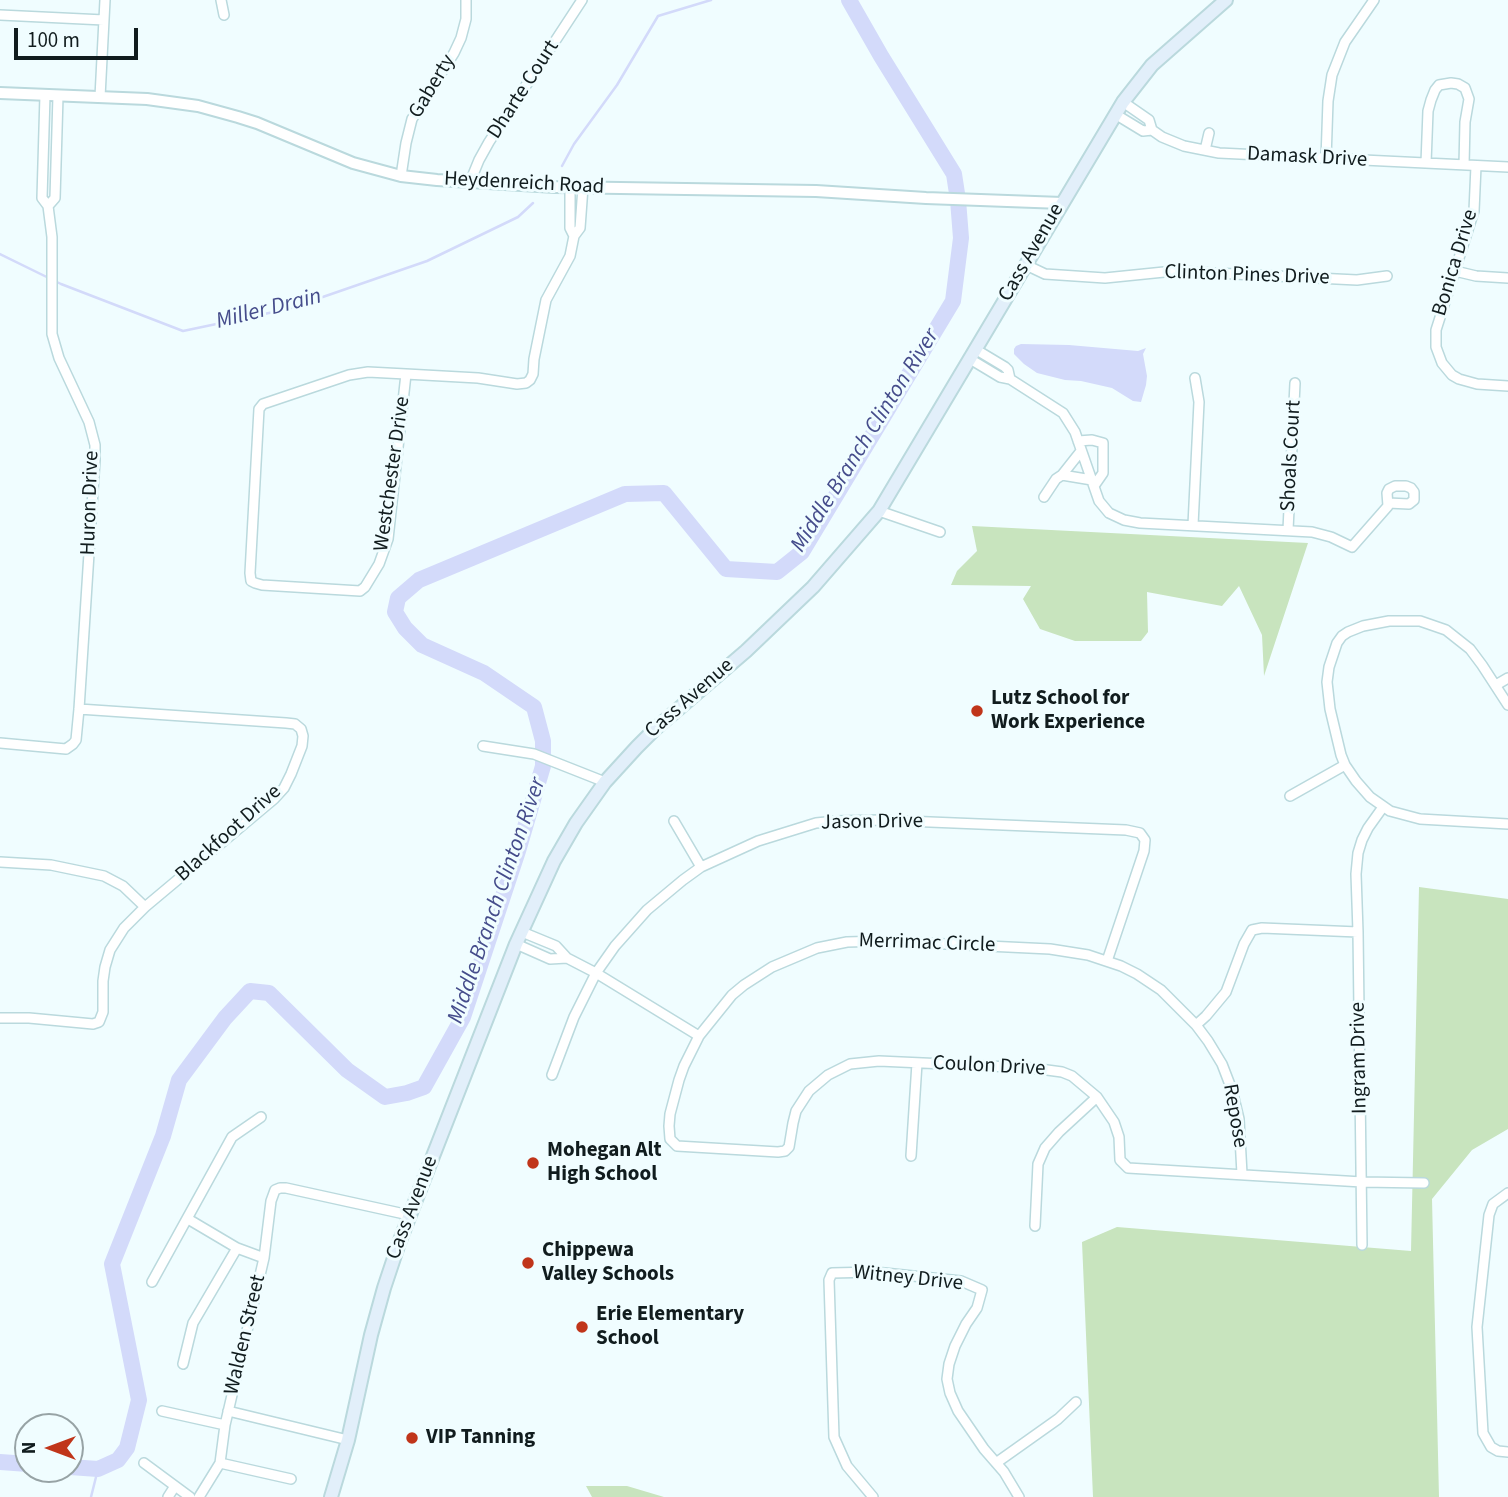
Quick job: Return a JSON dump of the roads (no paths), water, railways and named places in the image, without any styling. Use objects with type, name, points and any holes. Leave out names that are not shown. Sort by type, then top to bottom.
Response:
[{"type":"main road","name":"Cass Avenue","points":[[331,1497],[348,1440],[384,1287],[409,1215],[516,944],[565,840],[618,766],[655,729],[746,651],[813,587],[879,511],[1123,102],[1152,65],[1226,0]]},
{"type":"street","points":[[100,97],[105,0]]},
{"type":"street","points":[[221,0],[224,15]]},
{"type":"street","name":"Gaberty","points":[[401,176],[412,119],[461,38],[466,19],[466,0]]},
{"type":"street","name":"Dharte Court","points":[[470,182],[489,142],[582,0]]},
{"type":"street","points":[[1326,159],[1328,101],[1332,75],[1345,42],[1374,0]]},
{"type":"street","points":[[0,15],[104,20]]},
{"type":"street","points":[[1426,163],[1428,111],[1431,100],[1439,85],[1455,83],[1465,88],[1469,99],[1465,122],[1464,165]]},
{"type":"street","name":"Heydenreich Road","points":[[0,93],[161,100],[198,106],[257,123],[353,163],[401,176],[570,187],[816,191],[1062,203]]},
{"type":"street","name":"Huron Drive","points":[[0,743],[66,749],[76,740],[79,709],[95,445],[85,411],[59,358],[52,334],[52,237],[48,206],[42,198],[45,95]]},
{"type":"street","name":"Huron Drive","points":[[48,206],[54,198],[58,96]]},
{"type":"street","points":[[1123,102],[1149,120],[1152,130]]},
{"type":"street","name":"Damask Drive","points":[[1115,114],[1143,131],[1152,130],[1171,142],[1234,154],[1508,167]]},
{"type":"street","points":[[1205,150],[1209,133]]},
{"type":"street","name":"Bonica Drive","points":[[1476,166],[1474,211],[1436,330],[1436,347],[1440,360],[1462,381],[1508,386]]},
{"type":"street","points":[[43,168],[55,168]]},
{"type":"street","points":[[570,187],[570,228],[575,236]]},
{"type":"street","name":"Westchester Drive","points":[[406,374],[388,539],[379,565],[365,586],[356,592],[262,585],[251,581],[260,406],[349,375],[374,372],[478,378],[517,384],[526,383],[533,374],[547,300],[570,256],[580,228],[583,187]]},
{"type":"street","points":[[570,212],[582,212]]},
{"type":"street","name":"Clinton Pines Drive","points":[[1026,265],[1045,274],[1105,278],[1174,271],[1357,280],[1387,276]]},
{"type":"street","points":[[1455,271],[1476,276],[1508,278]]},
{"type":"street","points":[[973,354],[1000,377],[1010,379],[1059,409],[1078,441],[1104,507],[1112,515],[1124,520],[1326,534],[1352,547],[1388,503]]},
{"type":"street","points":[[1193,525],[1199,402],[1195,378]]},
{"type":"street","name":"Shoals Court","points":[[1288,530],[1295,383]]},
{"type":"street","points":[[1078,441],[1092,440],[1103,443],[1103,473],[1093,483]]},
{"type":"street","points":[[1044,497],[1056,479],[1081,452]]},
{"type":"street","points":[[1062,475],[1093,483]]},
{"type":"street","points":[[879,511],[940,532]]},
{"type":"street","points":[[1508,705],[1470,649],[1438,626],[1420,621],[1376,623],[1348,632],[1337,643],[1329,667],[1327,682],[1330,709],[1339,750],[1345,765],[1362,788],[1383,807],[1420,819],[1508,824]]},
{"type":"street","points":[[1496,685],[1508,678]]},
{"type":"street","name":"Blackfoot Drive","points":[[0,1018],[93,1024],[99,1022],[103,1015],[103,981],[110,950],[124,928],[145,907],[274,799],[284,788],[302,746],[301,729],[295,724],[79,709]]},
{"type":"street","points":[[483,746],[534,754],[605,782]]},
{"type":"street","points":[[1290,796],[1345,765]]},
{"type":"street","name":"Ingram Drive","points":[[1362,1245],[1356,870],[1362,840],[1383,807]]},
{"type":"street","name":"Jason Drive","points":[[552,1075],[574,1017],[596,973],[620,940],[647,910],[701,867],[758,841],[826,821],[881,820],[1135,832],[1143,836],[1144,851],[1107,961]]},
{"type":"street","points":[[674,821],[701,867]]},
{"type":"street","points":[[0,862],[51,865],[104,876],[124,886],[145,907]]},
{"type":"street","points":[[1196,1025],[1226,992],[1252,930],[1262,928],[1358,932]]},
{"type":"street","points":[[522,932],[556,946],[567,958],[699,1036]]},
{"type":"street","name":"Merrimac Circle","points":[[673,1144],[669,1134],[670,1114],[684,1066],[699,1036],[732,995],[757,975],[790,958],[836,943],[883,940],[1050,948],[1088,955],[1137,974],[1152,983],[1173,1000],[1196,1025]]},
{"type":"street","points":[[516,944],[550,959],[567,958]]},
{"type":"street","name":"Repose","points":[[1196,1025],[1222,1064],[1232,1090],[1239,1119],[1242,1174]]},
{"type":"street","points":[[911,1156],[917,1063]]},
{"type":"street","name":"Coulon Drive","points":[[673,1144],[722,1150],[774,1153],[785,1151],[789,1147],[793,1122],[800,1104],[809,1091],[828,1075],[850,1064],[917,1063],[1032,1068],[1072,1076],[1097,1097],[1114,1122],[1119,1137],[1121,1160],[1128,1168],[1362,1182],[1424,1183]]},
{"type":"street","points":[[1035,1226],[1038,1164],[1045,1148],[1097,1097]]},
{"type":"street","points":[[152,1282],[232,1137],[261,1117]]},
{"type":"street","name":"Walden Street","points":[[199,1497],[220,1463],[228,1411],[264,1258],[275,1190],[294,1189],[409,1215]]},
{"type":"street","points":[[1508,1193],[1493,1204],[1489,1214],[1477,1334],[1482,1428],[1487,1442],[1494,1449],[1508,1452]]},
{"type":"street","name":"Walden Street","points":[[188,1219],[237,1248],[264,1258]]},
{"type":"street","name":"Walden Street","points":[[183,1364],[193,1322],[237,1248]]},
{"type":"street","name":"Witney Drive","points":[[873,1497],[848,1466],[834,1437],[829,1280],[832,1273],[875,1272],[961,1281],[982,1290],[977,1308],[955,1346],[948,1364],[947,1379],[958,1411],[996,1463]]},
{"type":"street","points":[[1019,1497],[996,1463],[1058,1419],[1076,1402]]},
{"type":"street","name":"Walden Street","points":[[162,1411],[225,1425]]},
{"type":"street","name":"Walden Street","points":[[228,1411],[348,1440]]},
{"type":"street","points":[[144,1463],[190,1497]]},
{"type":"street","points":[[220,1463],[291,1479]]},
{"type":"street","points":[[168,1497],[176,1486]]},
{"type":"water","points":[[1021,344],[1138,351],[1146,348],[1143,354],[1147,376],[1141,402],[1133,401],[1112,388],[1037,373],[1014,354],[1016,346]]},
{"type":"waterway","name":"Miller Drain","points":[[562,166],[574,144],[617,85],[658,16],[711,0]]},
{"type":"waterway","name":"Middle Branch Clinton River","points":[[84,1468],[98,1469],[118,1460],[127,1448],[139,1400],[112,1264],[163,1136],[179,1080],[225,1018],[250,991],[269,993],[347,1070],[385,1097],[424,1087],[463,1017],[543,766],[543,741],[534,707],[484,673],[422,645],[405,628],[395,612],[398,598],[419,580],[625,494],[664,493],[726,569],[777,572],[802,552],[953,301],[961,238],[954,174],[849,0]]},
{"type":"waterway","name":"Miller Drain","points":[[0,254],[61,284],[183,331],[288,309],[427,261],[518,217],[533,203]]},
{"type":"waterway","name":"Middle Branch Clinton River","points":[[0,1462],[14,1463]]},
{"type":"waterway","points":[[91,1497],[98,1469]]},
{"type":"place","name":"Lutz School for Work Experience","points":[[977,711]]},
{"type":"place","name":"Mohegan Alt High School","points":[[533,1163]]},
{"type":"place","name":"Chippewa Valley Schools","points":[[528,1263]]},
{"type":"place","name":"Erie Elementary School","points":[[582,1327]]},
{"type":"place","name":"VIP Tanning","points":[[412,1438]]}]
